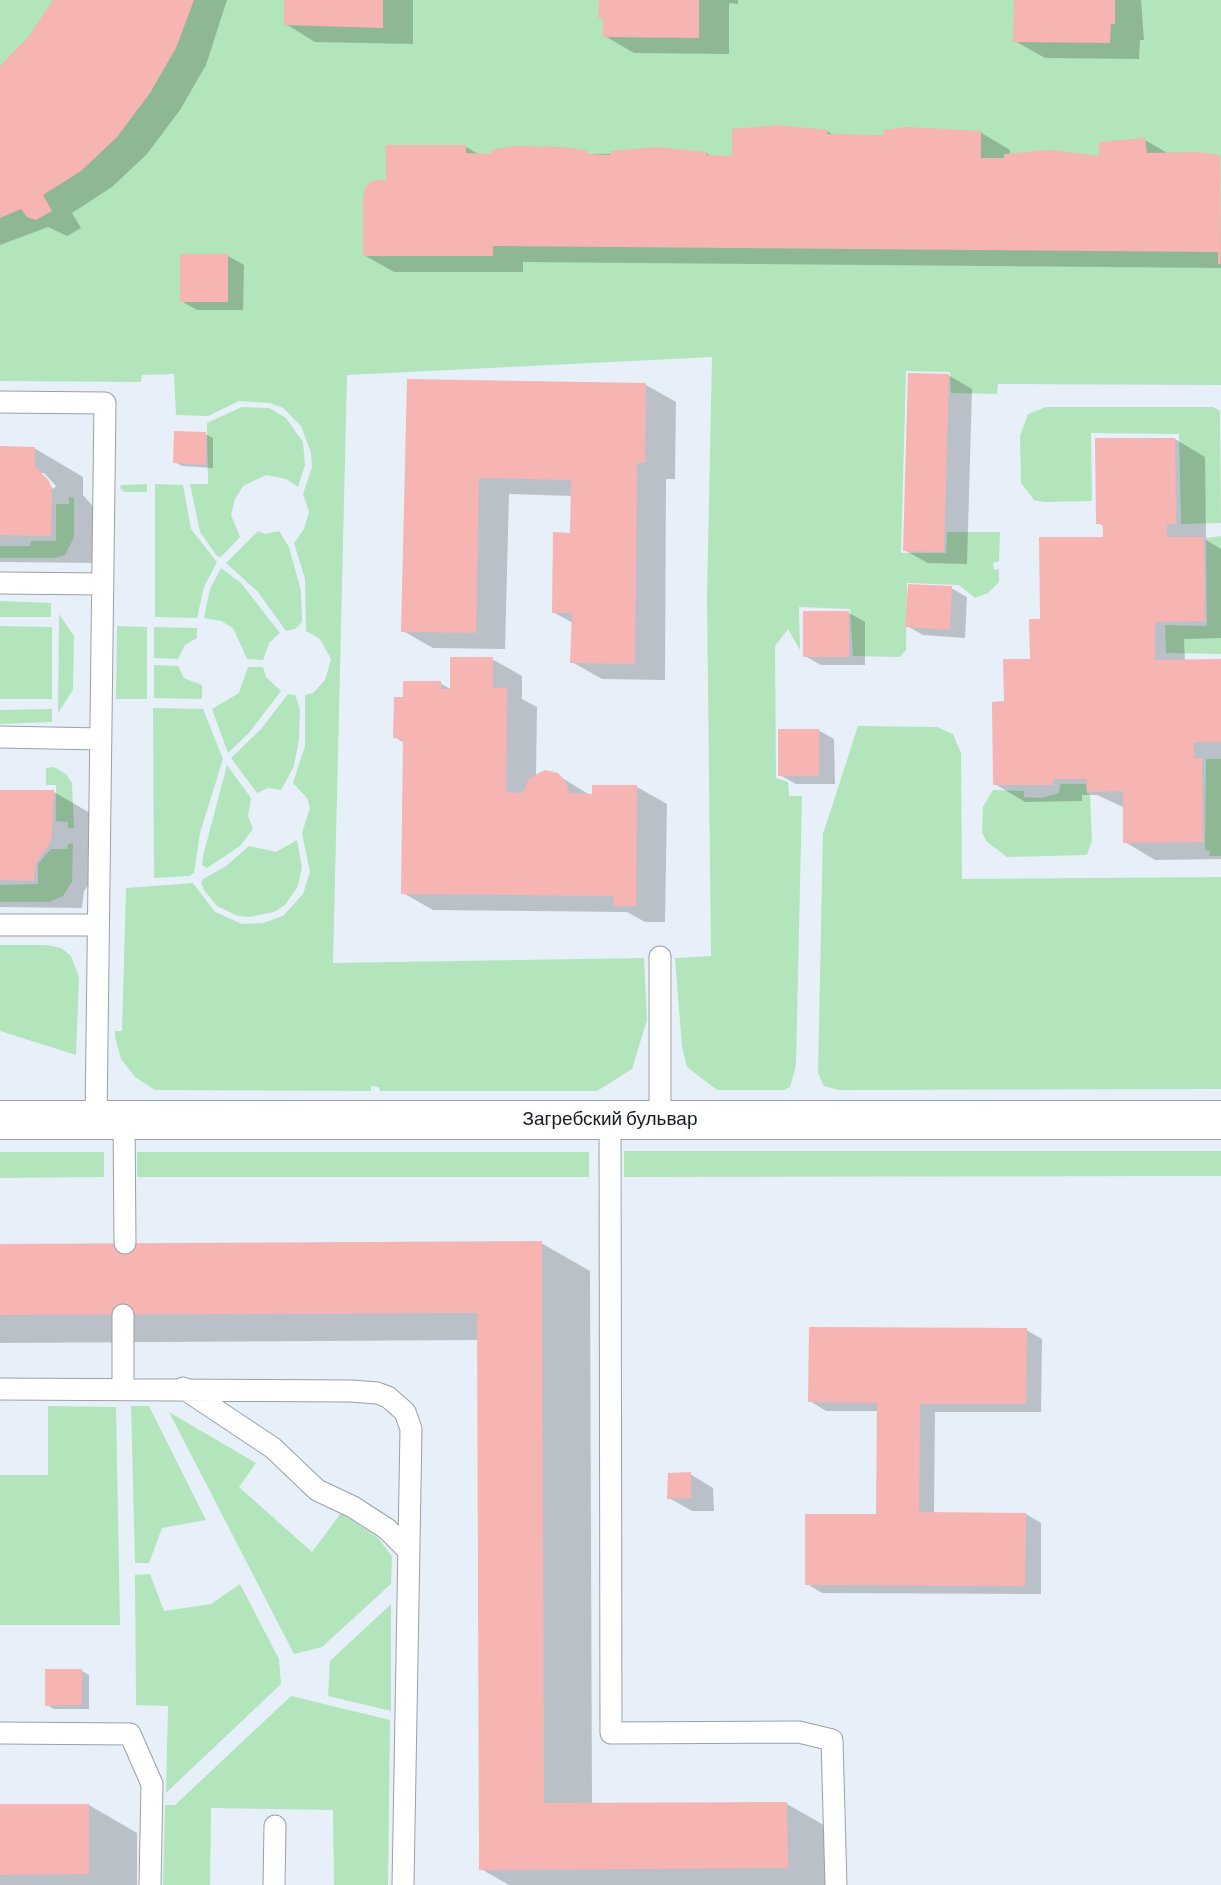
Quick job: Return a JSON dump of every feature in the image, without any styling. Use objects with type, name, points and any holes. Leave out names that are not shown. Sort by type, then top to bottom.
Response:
[{"type":"street","name":"Загребский бульвар","points":[[0,1120],[1221,1120]]},
{"type":"lane","points":[[0,402],[105,403],[98,925],[110,1119],[125,1243]]},
{"type":"lane","points":[[0,583],[102,584]]},
{"type":"lane","points":[[0,737],[100,738]]},
{"type":"lane","points":[[0,925],[98,925]]},
{"type":"lane","points":[[660,957],[660,1119]]},
{"type":"lane","points":[[610,1120],[611,1733],[799,1732],[832,1740],[836,1885]]},
{"type":"lane","points":[[123,1315],[124,1389]]},
{"type":"lane","points":[[183,1388],[273,1448],[317,1490],[376,1522],[409,1551]]},
{"type":"lane","points":[[0,1389],[351,1391],[377,1393],[388,1397],[405,1412],[411,1429],[403,1885]]},
{"type":"lane","points":[[0,1733],[130,1734],[152,1784],[150,1885]]},
{"type":"lane","points":[[274,1885],[275,1826]]},
{"type":"green space","points":[[0,0],[1221,0],[1221,385],[998,384],[997,394],[951,393],[950,372],[906,371],[901,553],[946,553],[947,532],[1000,532],[999,561],[993,563],[994,570],[999,569],[999,582],[988,593],[975,598],[959,585],[907,583],[906,650],[900,657],[853,656],[850,609],[799,607],[800,650],[788,629],[775,646],[776,778],[788,782],[789,796],[802,796],[796,1065],[790,1087],[784,1090],[717,1090],[687,1067],[682,1047],[675,958],[711,956],[707,596],[712,357],[347,375],[333,963],[644,958],[647,1020],[632,1069],[597,1091],[380,1091],[379,1087],[371,1086],[371,1091],[155,1090],[135,1077],[121,1059],[115,1031],[122,1031],[126,888],[193,883],[215,912],[242,924],[263,923],[283,916],[303,894],[310,872],[302,833],[310,808],[307,798],[293,783],[305,746],[305,695],[313,693],[325,680],[331,659],[320,639],[306,631],[305,579],[294,543],[304,529],[309,512],[303,494],[312,467],[311,453],[301,426],[283,408],[270,403],[239,401],[208,416],[176,415],[174,374],[142,375],[141,382],[0,381]]},
{"type":"green space","points":[[242,407],[269,408],[286,418],[303,442],[305,465],[298,487],[286,479],[266,475],[243,486],[235,499],[231,515],[240,537],[221,557],[217,556],[200,532],[190,484],[208,484],[207,423]]},
{"type":"green space","points":[[1046,407],[1213,407],[1220,411],[1221,523],[1181,524],[1179,434],[1091,433],[1092,501],[1034,500],[1021,483],[1020,436],[1028,414]]},
{"type":"green space","points":[[147,484],[147,492],[124,492],[120,488],[121,485]]},
{"type":"green space","points":[[155,484],[183,485],[191,529],[217,562],[204,587],[197,618],[155,617]]},
{"type":"green space","points":[[69,497],[74,498],[74,537],[65,555],[55,558],[0,558],[0,546],[30,546],[31,541],[56,541],[56,504],[69,504]]},
{"type":"green space","points":[[258,531],[265,534],[279,531],[289,547],[301,591],[302,622],[295,629],[286,631],[258,592],[226,563]]},
{"type":"green space","points":[[1221,536],[1221,654],[1166,653],[1165,625],[1207,626],[1206,538]]},
{"type":"green space","points":[[221,568],[241,583],[280,633],[269,643],[263,660],[247,659],[233,628],[221,621],[204,618],[210,589]]},
{"type":"green space","points":[[0,601],[51,603],[51,617],[0,617]]},
{"type":"green space","points":[[59,614],[74,636],[73,690],[58,713]]},
{"type":"green space","points":[[0,626],[52,627],[52,699],[0,699]]},
{"type":"green space","points":[[117,626],[147,627],[147,699],[116,699]]},
{"type":"green space","points":[[154,627],[197,628],[197,638],[185,645],[178,659],[154,658]]},
{"type":"green space","points":[[154,665],[178,666],[184,678],[202,685],[202,699],[154,698]]},
{"type":"green space","points":[[248,667],[263,667],[266,677],[281,691],[249,733],[228,753],[212,709],[239,693]]},
{"type":"green space","points":[[288,694],[295,695],[300,709],[299,739],[294,766],[281,790],[268,788],[257,793],[231,758],[261,729]]},
{"type":"green space","points":[[153,708],[203,709],[223,759],[200,833],[194,873],[189,876],[154,878]]},
{"type":"green space","points":[[52,709],[52,722],[0,724],[0,710]]},
{"type":"green space","points":[[858,726],[937,727],[953,734],[961,753],[962,879],[1221,877],[1221,1089],[839,1090],[824,1086],[818,1073],[823,834]]},
{"type":"green space","points":[[1206,759],[1221,759],[1221,856],[1209,856],[1210,851],[1205,850]]},
{"type":"green space","points":[[227,765],[251,798],[248,816],[253,829],[240,846],[207,868],[202,865],[203,856]]},
{"type":"green space","points":[[54,767],[66,774],[72,783],[74,828],[68,828],[68,822],[56,821],[56,785],[46,785],[46,768]]},
{"type":"green space","points":[[1060,784],[1086,784],[1087,794],[1090,795],[1092,841],[1087,855],[1007,857],[987,842],[982,833],[983,807],[993,790],[1024,791],[1024,797],[1042,798],[1059,793]]},
{"type":"green space","points":[[297,840],[302,867],[298,886],[285,905],[274,912],[249,917],[238,916],[217,906],[204,890],[201,883],[203,879],[226,866],[249,846],[276,852]]},
{"type":"green space","points":[[73,843],[72,882],[63,896],[49,902],[0,902],[0,885],[38,884],[38,864],[51,849],[67,849],[68,844]]},
{"type":"green space","points":[[0,945],[46,945],[61,948],[71,956],[79,977],[76,1055],[0,1031]]},
{"type":"green space","points":[[624,1151],[1221,1151],[1221,1176],[624,1177]]},
{"type":"green space","points":[[0,1152],[104,1152],[104,1177],[0,1178]]},
{"type":"green space","points":[[137,1152],[589,1152],[589,1177],[137,1177]]},
{"type":"green space","points":[[48,1406],[116,1407],[120,1625],[0,1625],[0,1475],[48,1475]]},
{"type":"green space","points":[[131,1406],[149,1406],[206,1520],[162,1528],[149,1563],[135,1563]]},
{"type":"green space","points":[[169,1412],[256,1463],[239,1487],[312,1552],[341,1513],[378,1538],[392,1556],[391,1584],[322,1647],[294,1654]]},
{"type":"green space","points":[[150,1574],[164,1611],[211,1604],[240,1584],[279,1659],[281,1684],[166,1793],[168,1706],[136,1705],[135,1575]]},
{"type":"green space","points":[[391,1604],[391,1711],[328,1696],[330,1661]]},
{"type":"green space","points":[[291,1696],[390,1720],[388,1885],[334,1885],[333,1810],[211,1808],[210,1885],[163,1885],[165,1805],[175,1805]]},
{"type":"building","points":[[53,0],[194,0],[176,48],[150,93],[117,137],[81,171],[43,195],[52,211],[36,220],[27,217],[21,209],[0,218],[0,66],[29,36]]},
{"type":"building","points":[[284,0],[383,0],[383,28],[284,25]]},
{"type":"building","points":[[599,0],[699,0],[699,38],[603,37],[603,18],[598,18]]},
{"type":"building","points":[[1014,0],[1115,0],[1115,24],[1111,24],[1110,43],[1013,42]]},
{"type":"building","points":[[778,125],[828,130],[827,134],[884,135],[884,130],[906,127],[981,131],[981,158],[1004,158],[1004,154],[1050,150],[1099,156],[1099,142],[1145,138],[1147,153],[1198,152],[1220,155],[1221,264],[1218,264],[1218,252],[493,246],[493,256],[363,256],[363,197],[366,186],[374,180],[386,180],[386,145],[466,145],[466,153],[491,154],[491,150],[515,146],[563,147],[587,151],[588,154],[610,155],[611,151],[657,147],[707,152],[706,155],[732,156],[732,129]]},
{"type":"building","points":[[180,254],[228,254],[228,302],[180,302]]},
{"type":"building","points":[[908,373],[949,374],[944,552],[903,551]]},
{"type":"building","points":[[407,379],[646,383],[645,463],[637,463],[635,664],[570,663],[572,613],[552,613],[553,532],[570,533],[571,480],[479,478],[476,633],[401,632]]},
{"type":"building","points":[[174,431],[206,432],[206,465],[173,463]]},
{"type":"building","points":[[1095,438],[1175,438],[1176,524],[1167,524],[1167,537],[1204,537],[1205,621],[1155,622],[1155,660],[1221,659],[1221,742],[1194,742],[1194,758],[1202,758],[1203,842],[1123,843],[1123,791],[1087,792],[1087,779],[1053,779],[1053,785],[993,785],[992,702],[1004,701],[1003,659],[1030,659],[1029,619],[1040,619],[1039,537],[1103,537],[1103,524],[1096,524]]},
{"type":"building","points":[[0,446],[35,447],[35,466],[49,481],[52,491],[51,536],[0,535]]},
{"type":"building","points":[[908,584],[952,586],[950,630],[905,627]]},
{"type":"building","points":[[803,611],[849,611],[849,657],[803,657]]},
{"type":"building","points":[[450,657],[493,657],[493,688],[507,688],[506,792],[523,793],[529,778],[545,770],[558,773],[566,782],[569,793],[592,794],[592,785],[637,785],[636,906],[613,906],[614,896],[401,894],[403,739],[393,738],[394,697],[403,697],[403,681],[441,681],[441,689],[450,689]]},
{"type":"building","points":[[778,729],[819,729],[819,776],[778,776]]},
{"type":"building","points":[[0,790],[54,790],[52,835],[49,845],[36,863],[34,881],[0,880]]},
{"type":"building","points":[[542,1241],[544,1803],[787,1802],[788,1868],[479,1870],[477,1313],[0,1315],[0,1244]]},
{"type":"building","points":[[809,1327],[1027,1328],[1026,1404],[920,1404],[919,1512],[1026,1513],[1025,1586],[805,1585],[805,1514],[876,1514],[877,1403],[808,1402]]},
{"type":"building","points":[[691,1472],[691,1498],[667,1499],[668,1473]]},
{"type":"building","points":[[45,1669],[82,1669],[82,1705],[45,1706]]},
{"type":"building","points":[[0,1804],[89,1804],[89,1874],[0,1875]]}]
